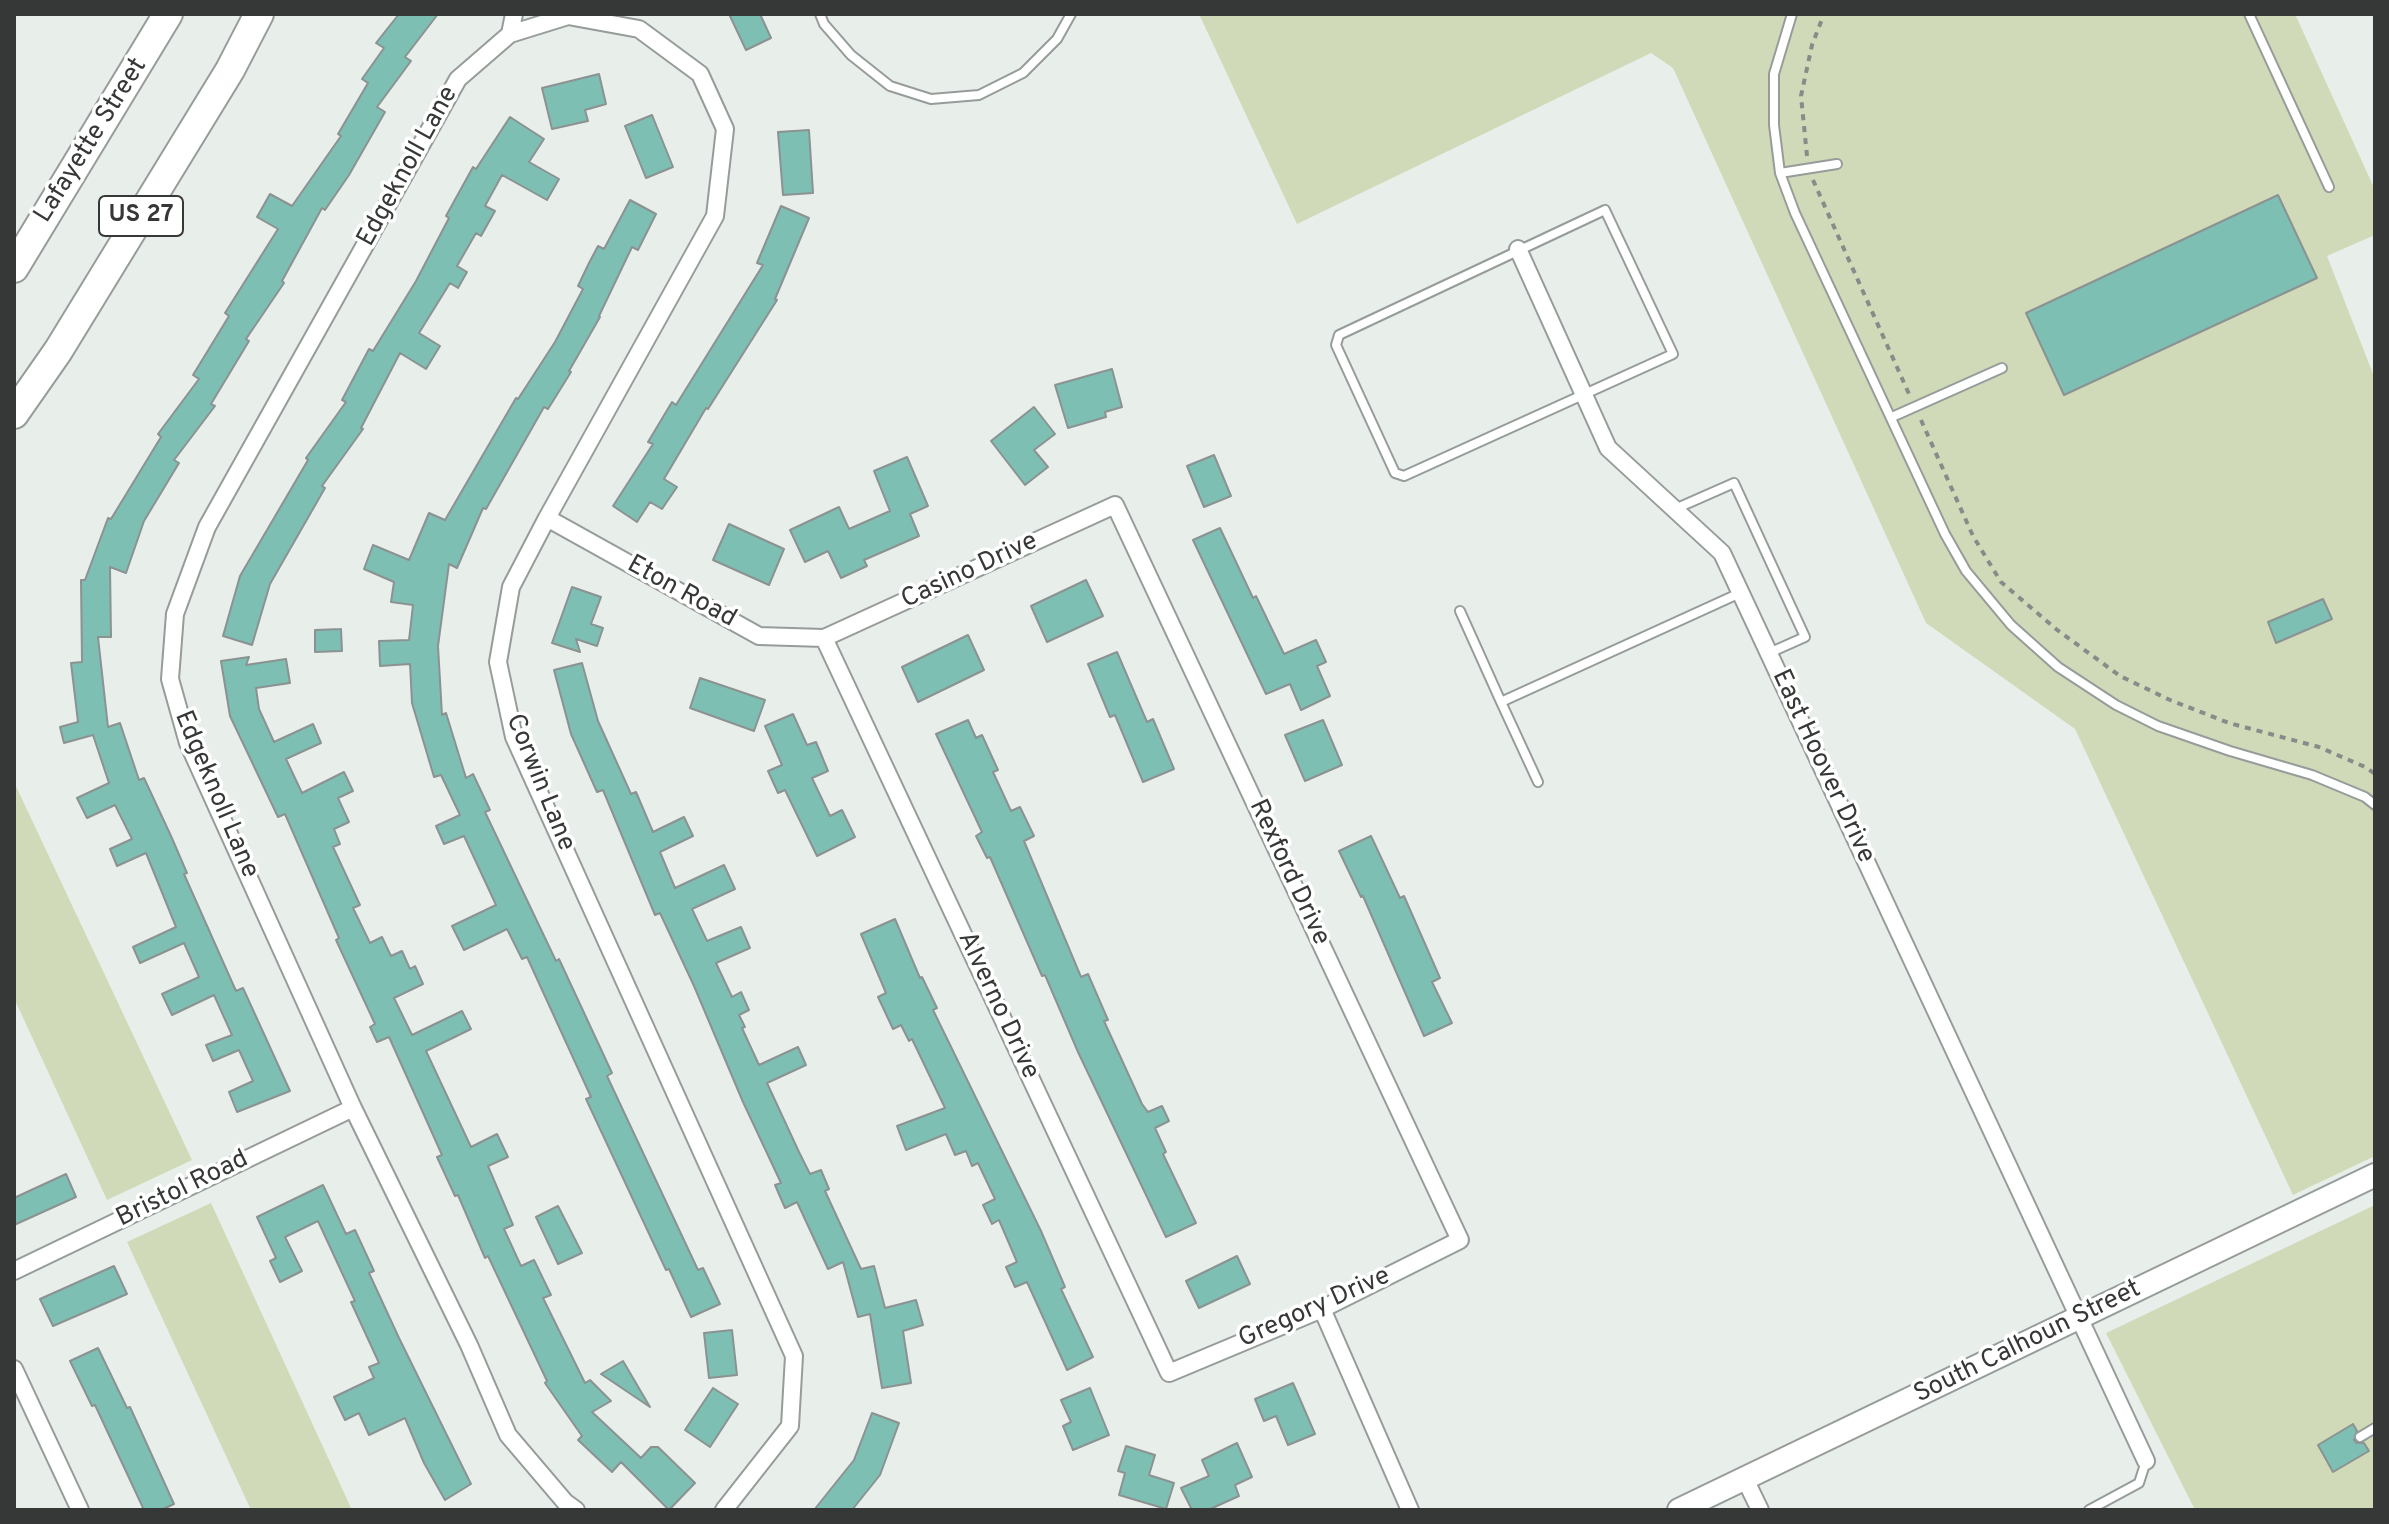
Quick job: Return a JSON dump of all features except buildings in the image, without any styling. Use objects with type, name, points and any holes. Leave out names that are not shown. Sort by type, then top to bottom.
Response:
[{"type":"highway","name":"Lafayette Street","points":[[14,268],[168,14]]},
{"type":"highway","name":"US 27","points":[[14,414],[58,351],[230,70],[259,14]]},
{"type":"street","points":[[510,34],[514,14]]},
{"type":"street","name":"Edgeknoll Lane","points":[[576,1510],[565,1502],[508,1435],[469,1345],[353,1108],[188,743],[170,679],[175,614],[207,527],[458,79],[510,34],[568,16],[637,22]]},
{"type":"street","name":"Corwin Lane","points":[[637,22],[700,74],[725,129],[715,216],[511,587],[498,662],[514,737],[794,1356],[790,1426],[724,1510]]},
{"type":"street","name":"East Hoover Drive","points":[[1518,249],[1608,448],[1722,553],[2146,1461]]},
{"type":"street","name":"Casino Drive","points":[[824,638],[1115,505]]},
{"type":"street","name":"Rexford Drive","points":[[1115,505],[1460,1240]]},
{"type":"street","name":"Eton Road","points":[[547,518],[759,636],[824,638]]},
{"type":"street","name":"Alverno Drive","points":[[824,638],[1169,1373]]},
{"type":"street","name":"Bristol Road","points":[[14,1271],[353,1108]]},
{"type":"street","name":"South Calhoun Street","points":[[1679,1510],[2375,1175]]},
{"type":"street","name":"Gregory Drive","points":[[1169,1373],[1322,1309],[1460,1240]]},
{"type":"street","points":[[1322,1309],[1410,1510]]},
{"type":"street","points":[[14,1369],[80,1510]]},
{"type":"street","points":[[1745,1479],[1760,1510]]},
{"type":"lane","points":[[820,14],[824,24],[851,55],[890,86],[931,99],[979,95],[1023,73],[1057,39],[1071,14]]},
{"type":"lane","points":[[1792,14],[1774,74],[1774,125],[1780,173],[1795,213],[1945,534],[1966,571],[2011,625],[2058,667],[2116,705],[2158,726],[2312,775],[2365,797],[2375,805]]},
{"type":"lane","points":[[2249,14],[2329,187]]},
{"type":"lane","points":[[1780,173],[1837,164]]},
{"type":"lane","points":[[1605,210],[1673,354],[1586,395],[1404,476],[1395,473],[1336,345],[1339,335],[1605,210]]},
{"type":"lane","points":[[1892,417],[2002,368]]},
{"type":"lane","points":[[1674,509],[1734,483],[1805,637],[1769,653]]},
{"type":"lane","points":[[1501,702],[1740,593]]},
{"type":"lane","points":[[1460,611],[1538,782]]},
{"type":"lane","points":[[2360,1437],[2375,1428]]},
{"type":"lane","points":[[2089,1510],[2139,1483],[2146,1461]]},
{"type":"path","points":[[1824,14],[1812,45],[1801,96],[1804,140],[1815,189],[1973,536],[2001,582],[2056,629],[2120,676],[2229,723],[2319,747],[2375,774]]},
{"type":"green space","points":[[1199,14],[2295,14],[2375,190],[2375,235],[2327,256],[2375,379],[2375,1156],[2293,1195],[2075,729],[1926,623],[1673,68],[1651,53],[1297,224]]},
{"type":"green space","points":[[14,782],[192,1160],[107,1200],[14,998]]},
{"type":"green space","points":[[211,1203],[352,1510],[251,1510],[127,1242]]},
{"type":"green space","points":[[2375,1205],[2375,1510],[2195,1510],[2106,1333]]}]
